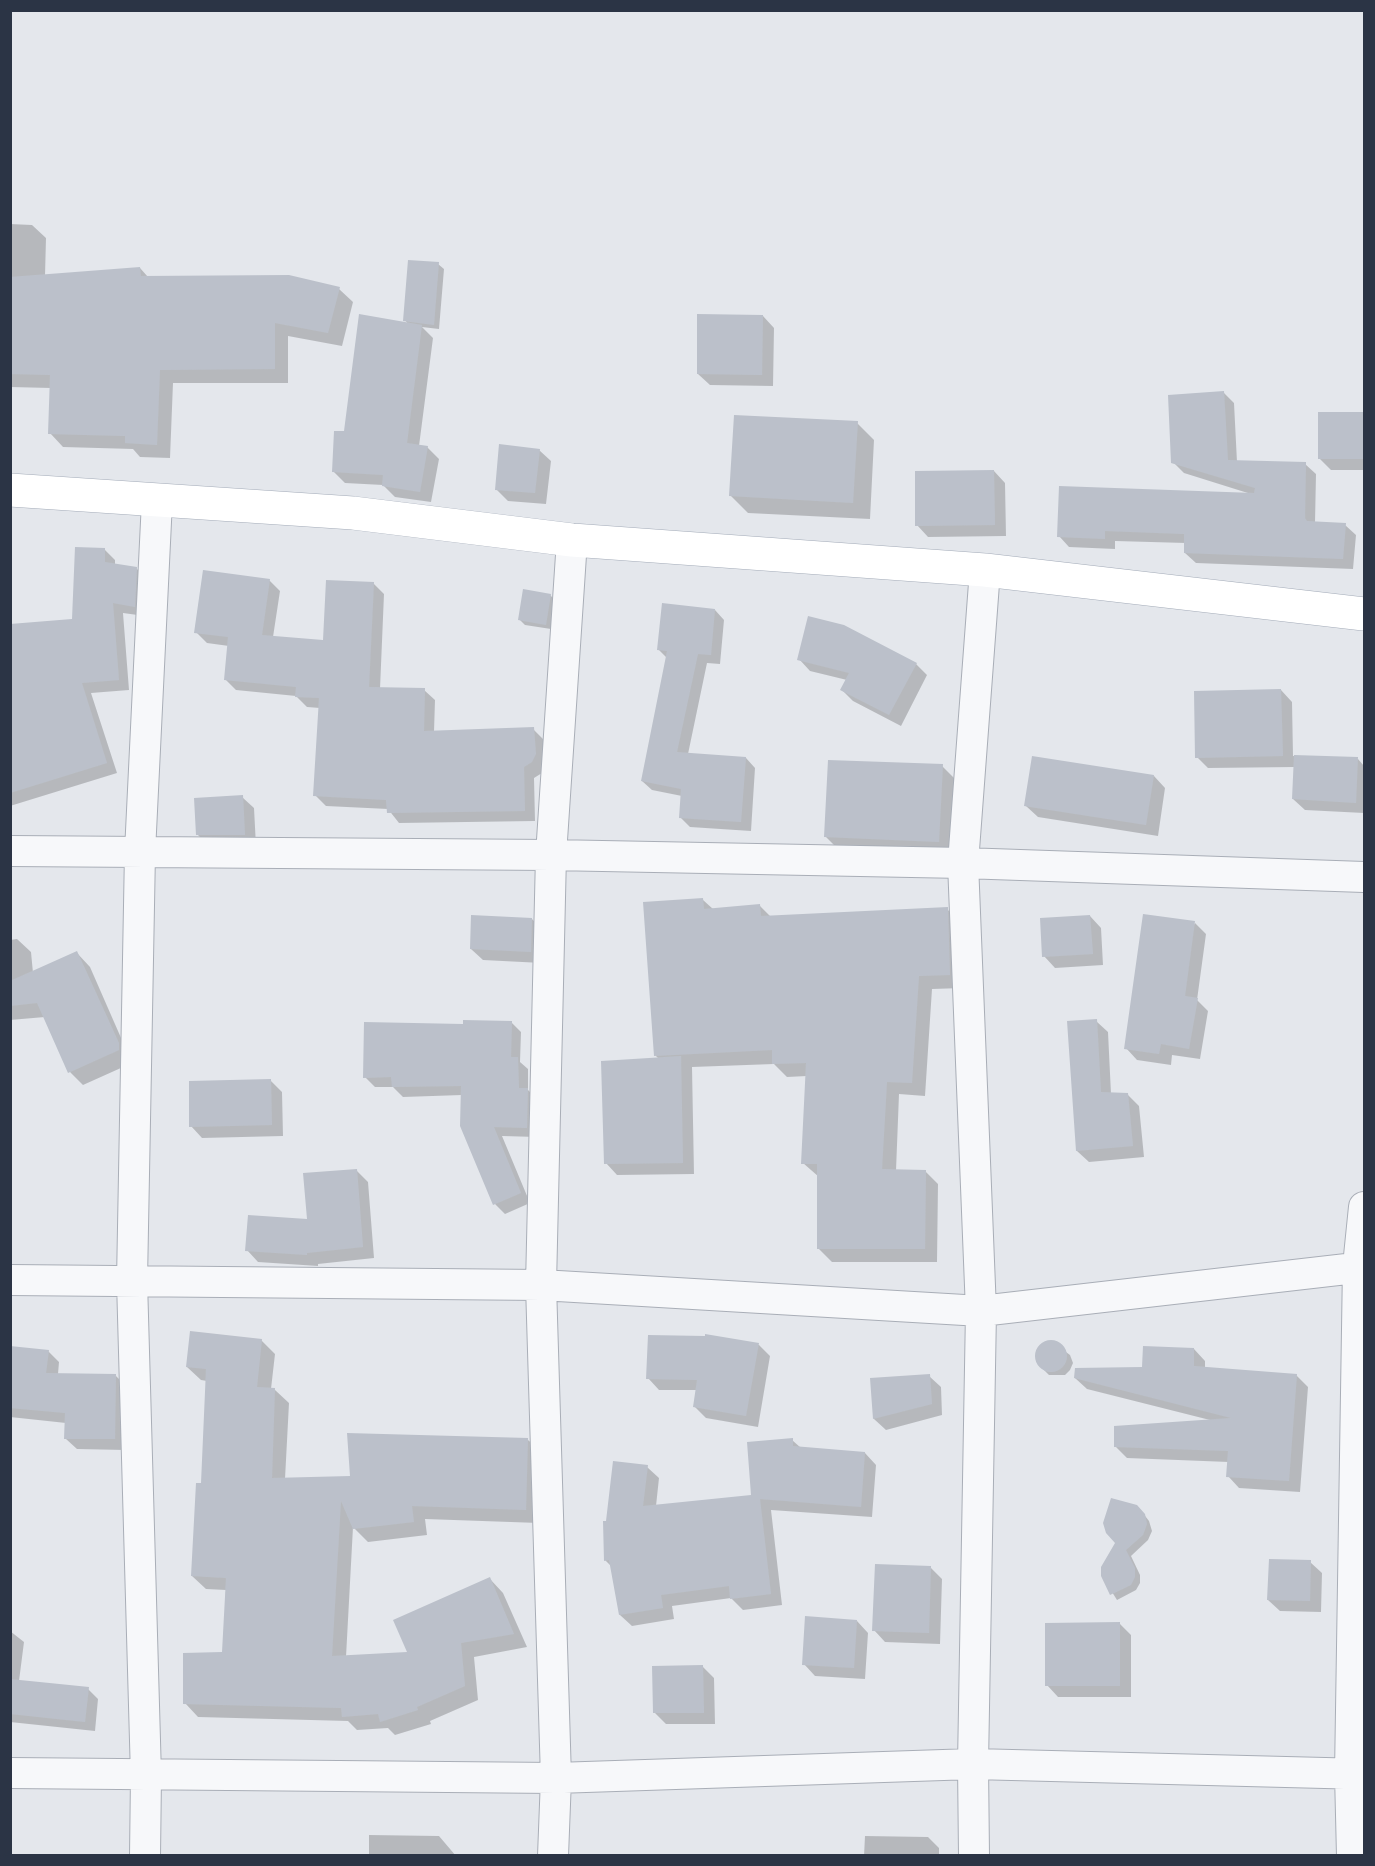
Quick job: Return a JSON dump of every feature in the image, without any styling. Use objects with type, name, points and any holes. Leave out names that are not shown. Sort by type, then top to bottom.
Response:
[{"type":"main road","points":[[10,490],[353,513],[572,540],[985,570],[1365,614]]},
{"type":"street","points":[[145,1856],[146,1776],[132,1281],[140,852],[157,501]]},
{"type":"street","points":[[553,1856],[556,1778],[541,1285],[551,855],[572,540]]},
{"type":"street","points":[[974,1856],[973,1764],[981,1311],[963,863],[985,570]]},
{"type":"street","points":[[10,851],[551,855],[963,863],[1365,877]]},
{"type":"street","points":[[1352,1856],[1358,1774],[1361,1267],[1365,1207]]},
{"type":"street","points":[[10,1280],[541,1285],[981,1311],[1361,1267]]},
{"type":"street","points":[[10,1773],[556,1778],[973,1764],[1358,1774]]},
{"type":"building","points":[[408,260],[439,262],[434,325],[403,321]]},
{"type":"building","points":[[140,267],[141,276],[289,275],[340,287],[328,333],[275,323],[275,369],[160,370],[157,445],[125,443],[125,436],[48,434],[50,375],[10,374],[10,277]]},
{"type":"building","points":[[359,314],[422,325],[407,443],[428,446],[420,492],[382,486],[383,475],[332,472],[334,431],[344,431]]},
{"type":"building","points":[[697,314],[763,315],[762,375],[697,374]]},
{"type":"building","points":[[1224,391],[1228,460],[1306,462],[1305,518],[1307,521],[1346,523],[1343,559],[1184,553],[1184,534],[1105,531],[1105,539],[1057,537],[1059,486],[1254,493],[1255,488],[1171,463],[1168,395]]},
{"type":"building","points":[[1318,412],[1365,412],[1365,459],[1318,459]]},
{"type":"building","points":[[734,415],[858,421],[853,503],[729,496]]},
{"type":"building","points":[[499,444],[540,449],[535,493],[495,490]]},
{"type":"building","points":[[994,470],[995,525],[915,526],[915,471]]},
{"type":"building","points":[[75,547],[105,548],[105,562],[137,567],[135,607],[113,603],[119,680],[82,683],[107,763],[10,793],[10,624],[72,619]]},
{"type":"building","points":[[203,570],[270,579],[262,635],[323,640],[326,580],[374,582],[369,687],[425,688],[424,731],[534,727],[536,754],[532,762],[524,767],[525,811],[387,813],[386,800],[313,796],[319,698],[295,697],[296,687],[224,680],[228,637],[194,633]]},
{"type":"building","points":[[523,589],[551,594],[546,625],[518,620]]},
{"type":"building","points":[[662,603],[715,609],[711,655],[698,654],[677,752],[746,757],[741,822],[679,818],[681,789],[641,781],[667,651],[657,650]]},
{"type":"building","points":[[808,616],[844,625],[917,663],[889,715],[840,690],[849,673],[797,660]]},
{"type":"building","points":[[1281,689],[1283,756],[1195,758],[1194,691]]},
{"type":"building","points":[[1294,755],[1358,757],[1356,803],[1292,799]]},
{"type":"building","points":[[1032,756],[1154,775],[1146,825],[1024,806]]},
{"type":"building","points":[[828,760],[943,764],[939,842],[824,837]]},
{"type":"building","points":[[243,795],[245,835],[196,835],[194,798]]},
{"type":"building","points":[[703,898],[704,909],[760,904],[761,916],[948,907],[950,975],[919,976],[912,1083],[887,1082],[882,1169],[926,1170],[925,1249],[817,1249],[817,1164],[801,1164],[806,1063],[772,1064],[772,1050],[654,1056],[643,902]]},
{"type":"building","points":[[1143,914],[1195,921],[1185,996],[1198,998],[1189,1049],[1161,1044],[1159,1054],[1124,1049]]},
{"type":"building","points":[[471,915],[532,918],[531,952],[470,949]]},
{"type":"building","points":[[1090,915],[1093,954],[1042,957],[1040,918]]},
{"type":"building","points":[[77,951],[119,1043],[119,1050],[68,1073],[37,1003],[10,1006],[10,981]]},
{"type":"building","points":[[1097,1019],[1101,1092],[1128,1093],[1133,1146],[1076,1151],[1067,1021]]},
{"type":"building","points":[[463,1020],[512,1021],[511,1057],[518,1057],[519,1088],[528,1088],[527,1128],[494,1127],[521,1193],[493,1205],[460,1126],[461,1086],[392,1087],[391,1077],[363,1078],[364,1022],[463,1024]]},
{"type":"building","points":[[681,1056],[683,1163],[604,1164],[601,1061]]},
{"type":"building","points":[[271,1079],[272,1125],[189,1127],[189,1081]]},
{"type":"building","points":[[357,1169],[363,1247],[307,1253],[307,1255],[245,1251],[248,1215],[307,1219],[303,1173]]},
{"type":"building","points":[[190,1331],[262,1339],[257,1387],[275,1388],[272,1478],[350,1476],[347,1433],[528,1438],[526,1510],[412,1506],[414,1522],[353,1529],[341,1501],[332,1656],[407,1652],[393,1620],[490,1577],[514,1634],[461,1643],[465,1686],[417,1707],[418,1710],[380,1722],[378,1714],[342,1717],[341,1708],[183,1704],[183,1653],[222,1652],[226,1578],[191,1576],[196,1483],[201,1483],[206,1369],[186,1367]]},
{"type":"building","points":[[705,1334],[759,1343],[746,1416],[693,1407],[697,1380],[646,1379],[648,1335],[705,1336]]},
{"type":"building","points":[[1051,1340],[1063,1344],[1067,1356],[1063,1368],[1051,1372],[1039,1368],[1035,1356],[1039,1344]]},
{"type":"building","points":[[10,1346],[49,1350],[46,1373],[116,1374],[115,1439],[64,1439],[65,1413],[10,1408]]},
{"type":"building","points":[[1143,1346],[1194,1348],[1194,1366],[1297,1374],[1289,1481],[1226,1477],[1228,1451],[1114,1447],[1114,1426],[1231,1418],[1074,1378],[1075,1368],[1142,1367]]},
{"type":"building","points":[[930,1374],[932,1404],[873,1419],[870,1378]]},
{"type":"building","points":[[793,1438],[793,1446],[865,1452],[861,1507],[760,1499],[771,1594],[730,1599],[729,1586],[661,1595],[663,1608],[619,1615],[609,1560],[604,1561],[603,1521],[606,1521],[613,1461],[648,1465],[643,1506],[751,1495],[747,1442]]},
{"type":"building","points":[[1111,1498],[1137,1505],[1145,1514],[1147,1524],[1143,1535],[1126,1550],[1135,1568],[1135,1577],[1131,1585],[1110,1595],[1101,1576],[1101,1567],[1115,1543],[1106,1533],[1103,1523]]},
{"type":"building","points":[[1269,1559],[1311,1560],[1310,1601],[1267,1600]]},
{"type":"building","points":[[875,1564],[931,1566],[929,1633],[872,1631]]},
{"type":"building","points":[[805,1616],[857,1620],[854,1668],[802,1665]]},
{"type":"building","points":[[1120,1622],[1120,1686],[1045,1686],[1045,1623]]},
{"type":"building","points":[[703,1665],[704,1713],[653,1713],[652,1666]]},
{"type":"building","points":[[10,1679],[89,1687],[85,1722],[10,1714]]}]
